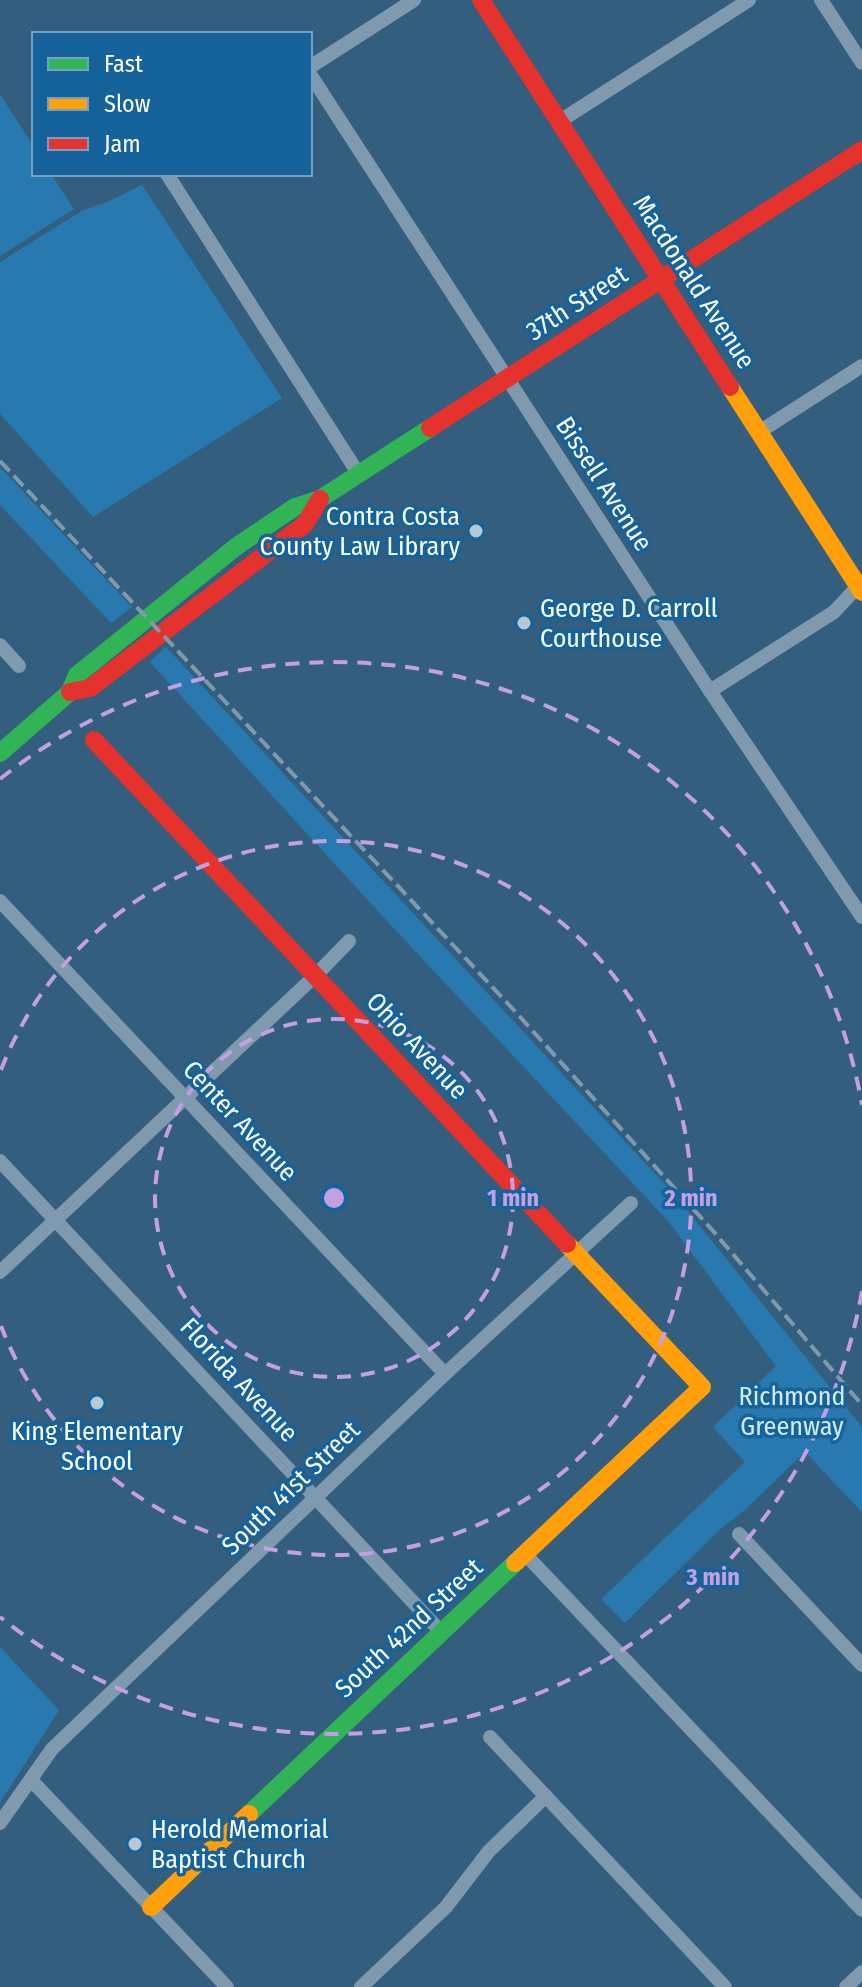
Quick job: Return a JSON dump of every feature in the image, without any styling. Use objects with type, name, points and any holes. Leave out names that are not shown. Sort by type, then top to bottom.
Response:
[{"type":"street","points":[[312,66],[414,0]]},
{"type":"street","name":"Macdonald Avenue","points":[[481,0],[861,587]]},
{"type":"street","points":[[560,121],[749,0]]},
{"type":"street","points":[[821,0],[862,63]]},
{"type":"street","name":"Bissell Avenue","points":[[312,77],[710,691],[862,917]]},
{"type":"street","name":"37th Street","points":[[70,692],[77,675],[170,598],[295,507],[320,499],[862,150]]},
{"type":"street","points":[[168,176],[358,473]]},
{"type":"street","points":[[759,432],[862,366]]},
{"type":"street","name":"37th Street","points":[[70,692],[90,688],[305,524],[320,499]]},
{"type":"street","points":[[710,691],[834,612],[861,587]]},
{"type":"street","points":[[0,645],[19,666]]},
{"type":"street","points":[[0,753],[70,692]]},
{"type":"street","name":"Ohio Avenue","points":[[94,740],[702,1387]]},
{"type":"street","name":"Center Avenue","points":[[0,901],[445,1374]]},
{"type":"street","points":[[0,1272],[349,941]]},
{"type":"street","name":"Florida Avenue","points":[[0,1161],[442,1633]]},
{"type":"street","name":"South 41st Street","points":[[0,1823],[52,1749],[445,1374],[631,1203]]},
{"type":"street","name":"South 42nd Street","points":[[151,1907],[702,1387]]},
{"type":"street","points":[[739,1534],[862,1665]]},
{"type":"street","points":[[525,1554],[862,1910]]},
{"type":"street","points":[[490,1737],[725,1987]]},
{"type":"street","points":[[32,1781],[227,1987]]},
{"type":"street","points":[[361,1987],[446,1907],[489,1851],[546,1796]]},
{"type":"street","points":[[846,1987],[862,1972]]},
{"type":"green space","points":[[0,94],[32,144],[32,176],[52,176],[74,209],[0,256]]},
{"type":"green space","points":[[142,185],[282,398],[93,517],[0,414],[0,262],[83,210]]},
{"type":"green space","points":[[0,467],[132,607],[111,623],[0,505]]},
{"type":"green space","name":"Richmond Greenway","points":[[166,647],[673,1193],[862,1427],[862,1512],[805,1452],[745,1510],[718,1531],[625,1623],[601,1599],[745,1462],[713,1427],[776,1366],[668,1221],[150,662]]},
{"type":"green space","points":[[0,1647],[59,1710],[0,1803]]},
{"type":"railway","points":[[0,461],[512,1008],[714,1232],[862,1405]]},
{"type":"traffic: fast","points":[[0,753],[70,692],[77,675],[237,546],[295,507],[320,499],[430,428]]},
{"type":"traffic: fast","points":[[249,1814],[515,1563]]},
{"type":"traffic: slow","points":[[730,387],[862,592]]},
{"type":"traffic: slow","points":[[515,1563],[702,1387],[567,1244]]},
{"type":"traffic: slow","points":[[151,1907],[249,1814]]},
{"type":"traffic: jam","points":[[481,0],[730,387]]},
{"type":"traffic: jam","points":[[430,428],[862,150]]},
{"type":"traffic: jam","points":[[70,692],[90,688],[305,524],[320,499]]},
{"type":"traffic: jam","points":[[94,740],[567,1244]]},
{"type":"place","name":"Contra Costa County Law Library","points":[[476,531]]},
{"type":"place","name":"George D. Carroll Courthouse","points":[[524,623]]},
{"type":"place","name":"King Elementary School","points":[[97,1403]]},
{"type":"place","name":"Herold Memorial Baptist Church","points":[[135,1844]]}]
